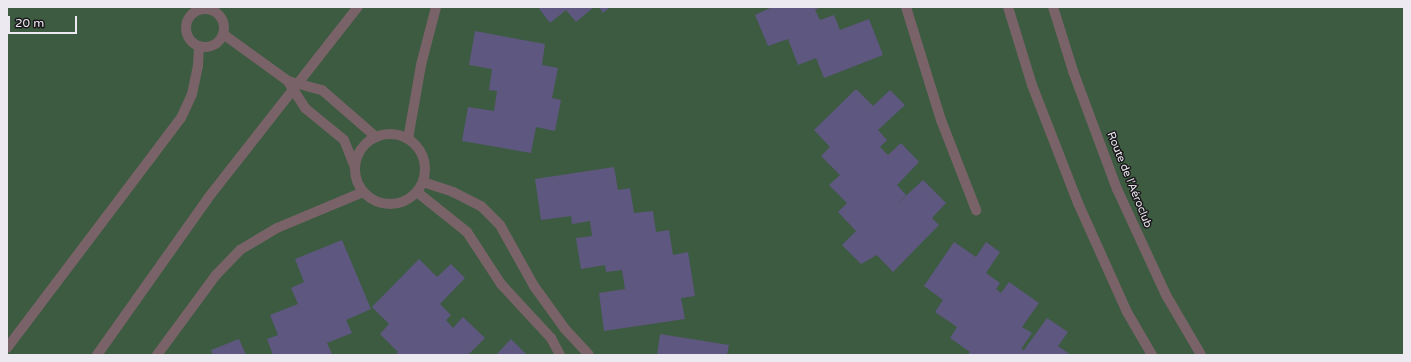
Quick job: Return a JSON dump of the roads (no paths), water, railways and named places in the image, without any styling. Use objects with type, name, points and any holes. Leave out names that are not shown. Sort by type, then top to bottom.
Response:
[{"type":"street","points":[[97,355],[208,198],[292,84],[358,7]]},
{"type":"street","points":[[408,139],[421,65],[436,7]]},
{"type":"street","points":[[906,7],[941,120],[976,210]]},
{"type":"street","points":[[1008,7],[1032,85],[1078,204],[1128,312],[1152,355]]},
{"type":"street","name":"Route de l’Aéroclub","points":[[1053,7],[1073,72],[1117,189],[1166,295],[1201,355]]},
{"type":"street","points":[[211,8],[221,17],[225,28],[223,34],[211,46],[199,46],[189,39],[187,22],[194,12],[211,8]]},
{"type":"street","points":[[223,34],[292,84],[322,90],[376,137]]},
{"type":"street","points":[[7,348],[181,118],[192,94],[198,66],[199,46]]},
{"type":"street","points":[[292,84],[305,108],[344,140],[355,166],[358,184],[363,192],[372,199],[384,204],[408,200],[417,192],[423,182],[425,172],[422,153],[408,139],[387,134],[376,137],[361,149],[355,166]]},
{"type":"street","points":[[423,182],[453,192],[481,206],[500,225],[534,286],[565,329],[589,355]]},
{"type":"street","points":[[157,355],[216,275],[240,250],[277,228],[363,192]]},
{"type":"street","points":[[417,192],[468,232],[501,284],[551,338],[560,355]]}]
